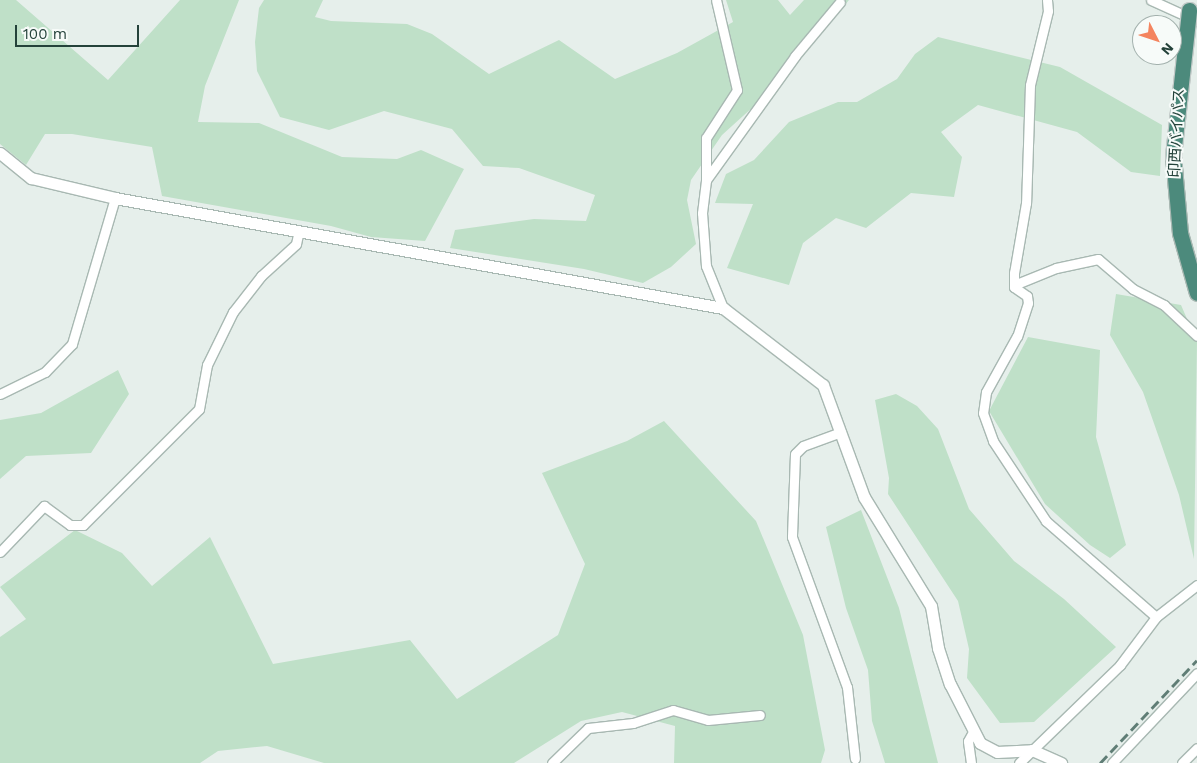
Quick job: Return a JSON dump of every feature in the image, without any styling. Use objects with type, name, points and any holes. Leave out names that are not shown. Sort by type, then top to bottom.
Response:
[{"type":"highway","name":"印西バイパス","points":[[1192,10],[1173,156],[1180,233],[1197,293]]},
{"type":"street","points":[[716,0],[737,90],[706,138],[706,180],[702,213],[704,255],[723,308]]},
{"type":"street","points":[[1047,0],[1048,11],[1030,85],[1026,203],[1014,285],[1028,303],[1017,336],[986,392],[986,427],[1046,521],[1156,617]]},
{"type":"street","points":[[1151,0],[1192,10]]},
{"type":"street","points":[[706,180],[795,56],[840,2]]},
{"type":"street","points":[[0,153],[31,178],[115,198],[723,308],[823,385],[864,497],[931,606],[938,648],[973,732],[986,748],[997,752],[1032,750],[1061,763]]},
{"type":"street","points":[[0,394],[45,372],[72,344],[115,198]]},
{"type":"street","points":[[0,552],[44,506],[70,525],[83,525],[199,409],[207,365],[233,312],[261,276],[296,244],[299,230]]},
{"type":"street","points":[[1014,285],[1056,268],[1098,259],[1133,289],[1164,305],[1197,336]]},
{"type":"street","points":[[841,432],[803,446],[795,454],[792,537],[847,687],[855,759]]},
{"type":"street","points":[[1019,763],[1120,665],[1156,617],[1197,585]]},
{"type":"street","points":[[1112,763],[1197,673]]},
{"type":"street","points":[[552,763],[588,728],[632,723],[673,710],[708,720],[760,715]]},
{"type":"street","points":[[970,763],[968,742],[973,732]]},
{"type":"street","points":[[1182,763],[1197,748]]},
{"type":"green space","points":[[0,0],[16,0],[108,80],[180,0],[239,0],[205,86],[198,122],[259,123],[342,157],[397,159],[421,150],[464,169],[425,241],[371,237],[331,226],[162,196],[152,147],[72,134],[45,134],[26,165],[0,144]]},
{"type":"green space","points":[[264,0],[323,0],[315,17],[331,21],[407,24],[432,34],[489,74],[559,40],[615,79],[677,53],[733,22],[726,0],[778,0],[790,15],[804,0],[849,0],[784,79],[722,135],[691,180],[687,200],[696,244],[671,267],[643,283],[584,269],[450,248],[455,230],[534,219],[586,221],[595,195],[519,168],[483,166],[452,129],[384,111],[329,130],[280,117],[257,71],[255,42],[259,8]]},
{"type":"green space","points":[[938,37],[1060,67],[1162,125],[1160,176],[1131,172],[1077,132],[978,105],[941,132],[962,157],[954,197],[911,193],[866,228],[836,218],[803,243],[789,285],[727,268],[753,204],[715,203],[726,174],[754,160],[789,122],[838,102],[857,102],[897,79],[915,54]]},
{"type":"green space","points":[[1116,294],[1181,305],[1197,342],[1194,559],[1179,495],[1143,392],[1110,335]]},
{"type":"green space","points":[[1028,337],[1100,350],[1096,437],[1126,545],[1110,558],[1090,545],[1045,504],[989,411]]},
{"type":"green space","points":[[118,370],[129,394],[91,453],[26,456],[0,479],[0,420],[41,413]]},
{"type":"green space","points":[[896,394],[917,406],[938,429],[969,509],[1014,561],[1064,599],[1116,647],[1034,722],[1000,723],[967,678],[969,649],[958,601],[888,494],[889,478],[875,400]]},
{"type":"green space","points":[[664,421],[756,521],[803,635],[825,750],[821,763],[674,763],[675,726],[622,712],[581,721],[514,763],[324,763],[267,746],[218,751],[200,763],[0,763],[0,637],[26,619],[0,587],[75,530],[122,553],[152,586],[210,537],[273,664],[410,640],[457,699],[558,635],[585,564],[542,473],[627,441]]},
{"type":"green space","points":[[861,510],[899,608],[938,763],[885,763],[872,721],[868,670],[846,608],[826,527]]},
{"type":"railway","points":[[1100,763],[1197,660]]}]
